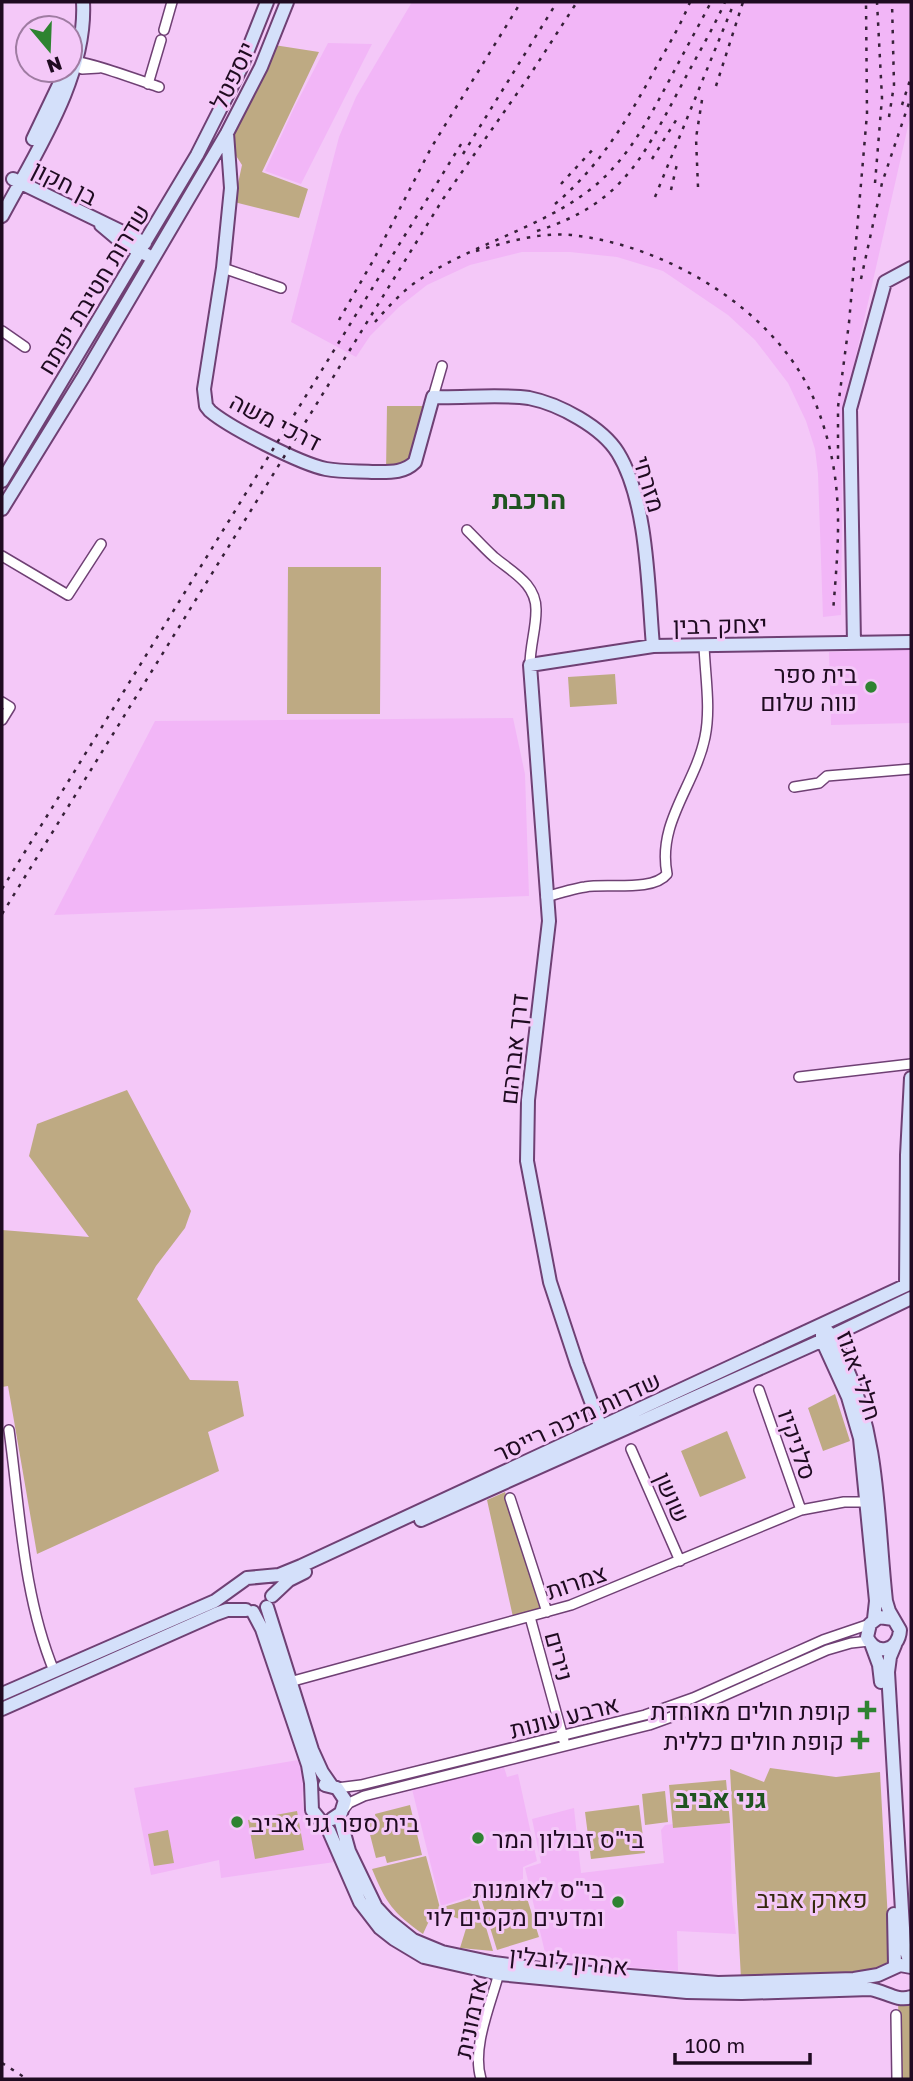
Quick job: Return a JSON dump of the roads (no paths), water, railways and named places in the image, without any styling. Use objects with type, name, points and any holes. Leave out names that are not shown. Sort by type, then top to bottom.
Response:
[{"type":"street","points":[[148,84],[172,2]]},
{"type":"street","name":"יוספטל","points":[[218,116],[267,2]]},
{"type":"street","name":"יוספטל","points":[[208,164],[261,67],[287,2]]},
{"type":"street","points":[[84,65],[159,87]]},
{"type":"street","points":[[2,216],[61,84]]},
{"type":"street","name":"שדרות חטיבת יפתח","points":[[2,481],[143,248],[218,116]]},
{"type":"street","name":"דרכי משה","points":[[227,133],[231,188],[223,268],[204,389],[206,406],[217,417],[286,454],[325,469],[399,472],[411,466],[419,455],[433,397]]},
{"type":"street","points":[[208,164],[222,158],[231,168]]},
{"type":"street","name":"שדרות חטיבת יפתח","points":[[2,509],[96,356],[208,164]]},
{"type":"street","points":[[2,199],[16,181]]},
{"type":"street","name":"בן חקון","points":[[16,181],[98,222],[117,228],[154,255]]},
{"type":"street","points":[[223,268],[281,288]]},
{"type":"street","points":[[854,643],[850,409],[885,282],[911,268]]},
{"type":"street","points":[[2,331],[25,347]]},
{"type":"street","points":[[433,397],[442,366]]},
{"type":"street","name":"מזרחי","points":[[433,397],[528,398],[562,408],[595,430],[617,451],[630,478],[645,541],[653,646]]},
{"type":"street","points":[[467,530],[492,555],[524,580],[536,600],[530,642],[530,665]]},
{"type":"street","points":[[2,555],[68,595],[101,544]]},
{"type":"street","name":"יצחק רבין","points":[[530,665],[653,646],[911,642]]},
{"type":"street","points":[[546,897],[587,886],[638,886],[664,879],[667,874],[665,839],[700,755],[708,720],[704,645]]},
{"type":"street","name":"דרך אברהם","points":[[530,665],[549,921],[528,1100],[527,1161],[550,1282],[601,1428]]},
{"type":"street","points":[[2,702],[10,707],[2,720]]},
{"type":"street","points":[[794,787],[819,783],[827,776],[911,769]]},
{"type":"street","points":[[799,1077],[911,1064]]},
{"type":"street","points":[[909,1284],[907,1155],[911,1078]]},
{"type":"street","name":"שדרות מיכה רייסר","points":[[258,1577],[279,1575],[301,1566],[909,1284]]},
{"type":"street","name":"שדרות מיכה רייסר","points":[[269,1601],[289,1580],[911,1298]]},
{"type":"street","name":"חללי אגוז","points":[[822,1326],[856,1421],[872,1502],[886,1601],[902,1626]]},
{"type":"street","name":"סלניקיו","points":[[760,1390],[801,1510]]},
{"type":"street","points":[[9,1430],[32,1597],[44,1648],[54,1671]]},
{"type":"street","name":"שושן","points":[[631,1449],[680,1561]]},
{"type":"street","name":"נירים","points":[[510,1498],[547,1612]]},
{"type":"street","name":"צמרות","points":[[285,1683],[571,1605],[801,1510],[844,1502],[872,1502]]},
{"type":"street","name":"חללי אגוז","points":[[872,1502],[876,1601],[872,1622]]},
{"type":"street","points":[[2,1694],[215,1601],[247,1578],[258,1577],[270,1586],[269,1601],[285,1683],[308,1765],[310,1805],[318,1818],[329,1820],[341,1813],[345,1800],[322,1772],[312,1750],[285,1683],[262,1629],[249,1611],[238,1602],[238,1586]]},
{"type":"street","points":[[2,1709],[216,1614],[227,1610],[249,1611],[269,1601]]},
{"type":"street","name":"נירים","points":[[530,1616],[564,1741]]},
{"type":"street","points":[[890,1994],[885,1980],[892,1968],[892,1859],[880,1673],[867,1632],[872,1622],[884,1616],[902,1626],[899,1640],[890,1657],[888,1672],[904,1945],[911,1967]]},
{"type":"street","name":"ארבע עונות","points":[[341,1813],[349,1803],[364,1796],[564,1741],[693,1698],[823,1640],[872,1622]]},
{"type":"street","name":"ארבע עונות","points":[[334,1787],[361,1786],[649,1725],[696,1708],[827,1650],[851,1643],[871,1644]]},
{"type":"street","points":[[871,1644],[887,1650],[895,1645]]},
{"type":"street","points":[[311,1795],[317,1788],[334,1787]]},
{"type":"street","name":"אהרון לובלין","points":[[341,1813],[344,1838],[363,1883],[376,1907],[388,1920],[412,1940],[428,1948],[500,1969],[718,1983],[854,1979],[892,1968],[911,1967]]},
{"type":"street","name":"אהרון לובלין","points":[[318,1818],[330,1831],[360,1902],[368,1913],[394,1939],[424,1957],[500,1969],[708,1993],[870,1989],[900,1999],[911,1997]]},
{"type":"street","name":"אדמונית","points":[[481,2079],[477,2060],[479,2046],[500,1969]]},
{"type":"street","points":[[896,2015],[897,2079]]},
{"type":"railway","points":[[339,320],[431,148],[521,2]]},
{"type":"railway","points":[[463,154],[557,2]]},
{"type":"railway","points":[[2,914],[443,199],[530,75],[577,2]]},
{"type":"railway","points":[[555,204],[572,189],[615,137],[690,2]]},
{"type":"railway","points":[[375,322],[391,304],[422,278],[463,255],[527,227],[568,205],[601,180],[625,154],[645,124],[711,2]]},
{"type":"railway","points":[[537,231],[589,208],[625,177],[653,137],[725,2]]},
{"type":"railway","points":[[716,86],[743,2]]},
{"type":"railway","points":[[838,459],[838,407],[849,323],[867,114],[866,2]]},
{"type":"railway","points":[[875,183],[882,98],[877,2]]},
{"type":"railway","points":[[889,117],[894,85],[892,2]]},
{"type":"railway","points":[[655,197],[732,8]]},
{"type":"railway","points":[[902,105],[911,77]]},
{"type":"railway","points":[[861,279],[882,183],[911,97]]},
{"type":"railway","points":[[698,187],[696,138],[702,100]]},
{"type":"railway","points":[[652,159],[678,117]]},
{"type":"railway","points":[[2,889],[463,141]]},
{"type":"railway","points":[[561,184],[596,146]]},
{"type":"railway","points":[[671,190],[677,164]]},
{"type":"railway","points":[[476,251],[523,238],[559,234],[608,241],[682,269],[749,314],[777,342],[800,373],[817,407],[832,460],[838,509],[833,612]]},
{"type":"railway","points":[[2,2063],[27,2079]]},
{"type":"place","name":"בית ספר נווה שלום","points":[[871,687]]},
{"type":"place","name":"קופת חולים מאוחדת","points":[[867,1710]]},
{"type":"place","name":"קופת חולים כללית","points":[[860,1740]]},
{"type":"place","name":"בית ספר גני אביב","points":[[237,1822]]},
{"type":"place","name":"בי\"ס זבולון המר","points":[[478,1838]]},
{"type":"place","name":"בי\"ס לאומנות ומדעים מקסים לוי","points":[[618,1902]]},
{"type":"district","name":"הרכבת","points":[[529,499]]},
{"type":"district","name":"גני אביב","points":[[721,1798]]},
{"type":"park label","name":"פארק אביב","points":[[812,1898]]}]
